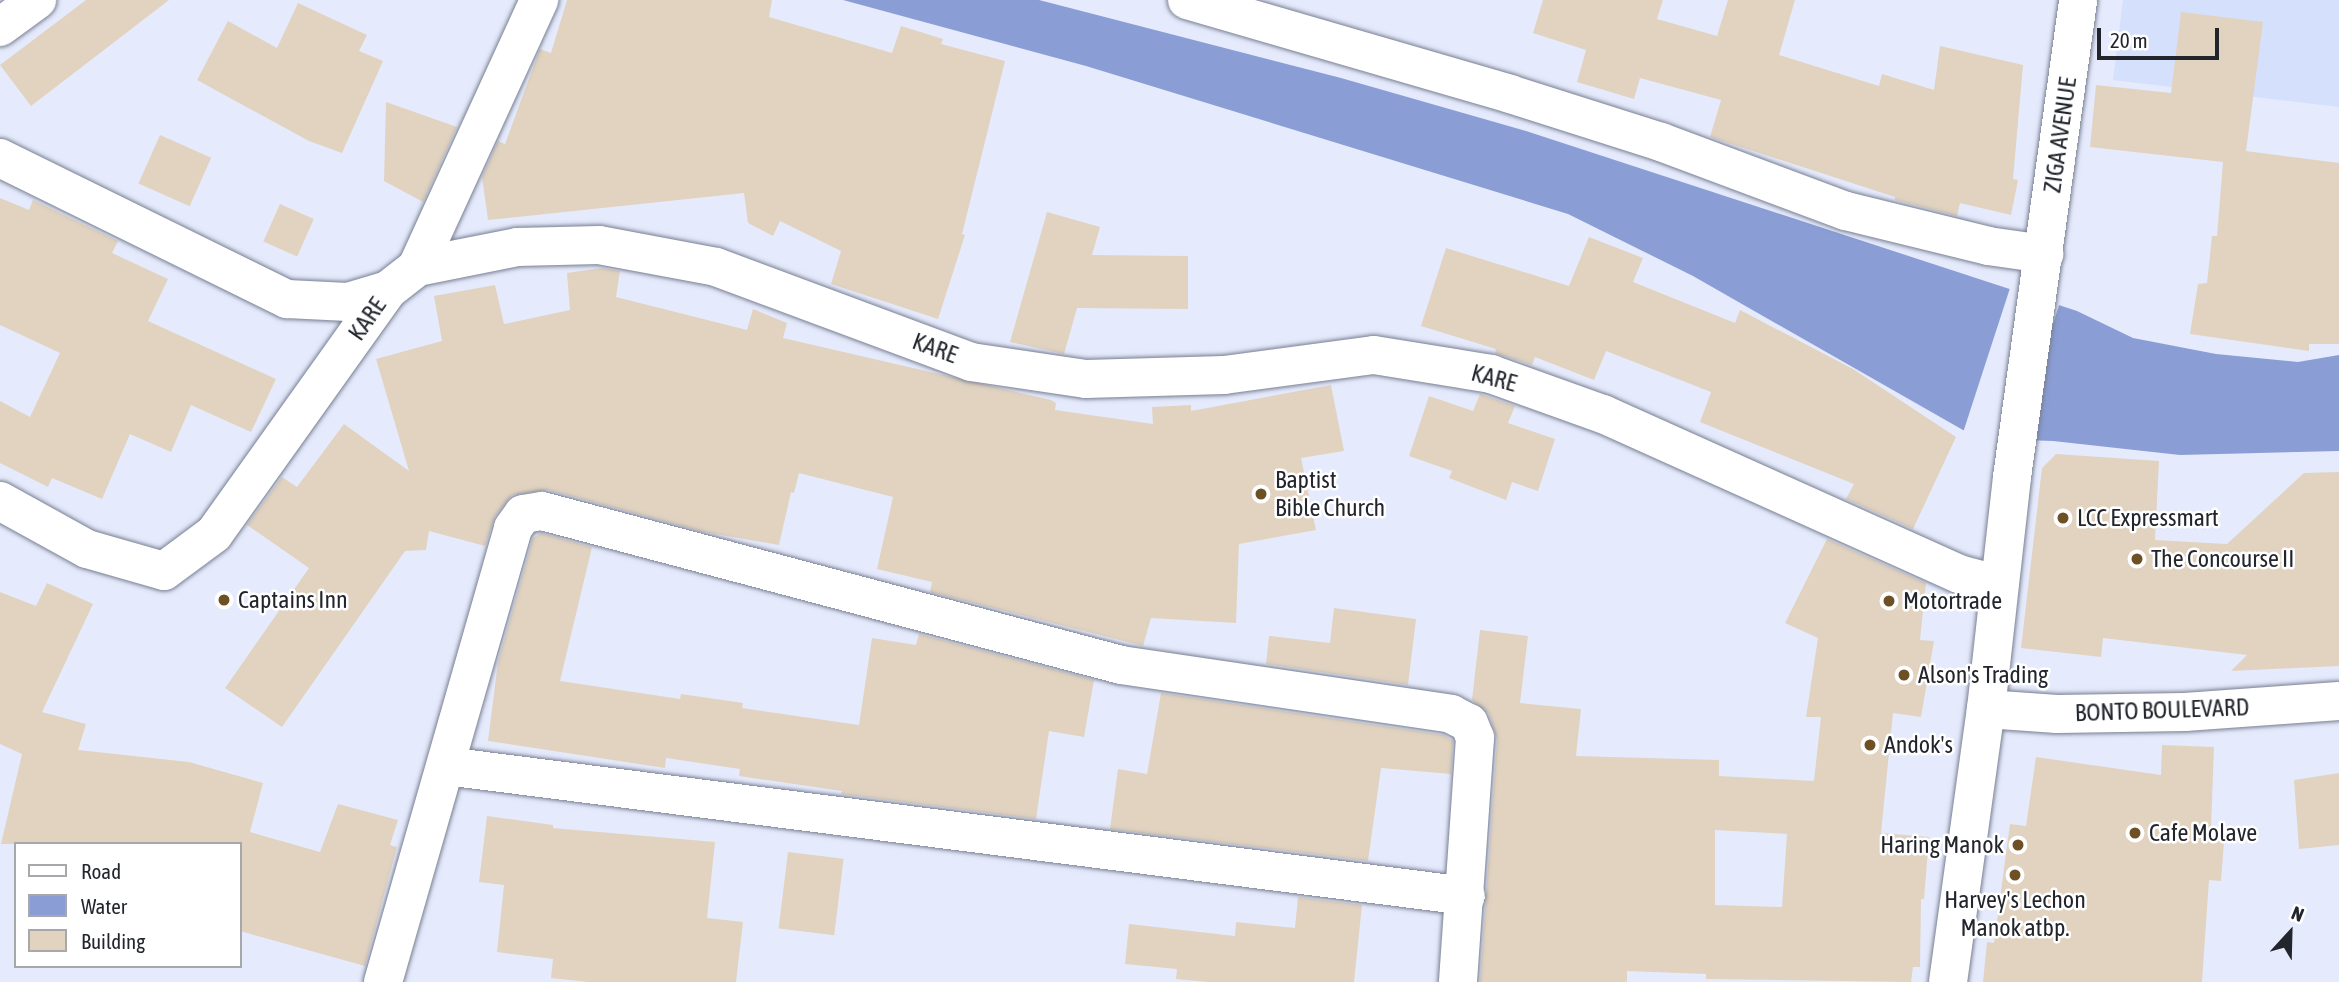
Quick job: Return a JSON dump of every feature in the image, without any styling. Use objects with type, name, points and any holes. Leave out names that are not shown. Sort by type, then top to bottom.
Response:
[{"type":"street","points":[[0,27],[37,0]]},
{"type":"street","points":[[0,158],[288,299],[348,302],[402,278],[539,0]]},
{"type":"street","points":[[1186,0],[1510,94],[1661,142],[1846,211],[2043,262]]},
{"type":"street","name":"ZIGA AVENUE","points":[[1948,982],[1986,709],[2012,477],[2078,0]]},
{"type":"street","name":"KARE","points":[[0,501],[87,549],[164,571],[214,534],[402,278],[517,247],[599,245],[716,267],[971,362],[1086,379],[1224,375],[1374,355],[1491,374],[1603,414],[1959,574],[2000,585]]},
{"type":"street","points":[[387,981],[513,528],[523,514],[542,511],[1122,665],[1451,714],[1469,723],[1475,738],[1458,982]]},
{"type":"street","name":"BONTO BOULEVARD","points":[[1986,709],[2057,714],[2185,712],[2339,701]]},
{"type":"street","points":[[446,766],[1466,896]]},
{"type":"shaded area","points":[[2123,0],[2339,0],[2339,107],[2113,80]]},
{"type":"water","points":[[843,0],[1039,0],[1341,78],[1526,131],[2077,311],[2133,338],[2216,354],[2298,362],[2339,355],[2339,451],[2180,455],[2053,441],[1977,438],[1693,276],[1568,214],[1086,66]]},
{"type":"pier","points":[[2011,285],[2060,301],[2012,451],[1962,435]]},
{"type":"building","points":[[86,0],[169,0],[31,106],[0,65]]},
{"type":"building","points":[[567,0],[772,0],[769,17],[892,53],[901,26],[943,39],[941,44],[1005,61],[962,234],[965,235],[938,319],[831,284],[841,251],[780,221],[773,236],[748,223],[744,193],[488,220],[482,177],[498,141],[505,144],[540,49],[551,53]]},
{"type":"building","points":[[1543,0],[1663,0],[1657,19],[1717,36],[1728,0],[1795,0],[1779,55],[1879,86],[1882,74],[1934,90],[1940,46],[2023,65],[2013,179],[2018,180],[2011,215],[1960,203],[1957,216],[1895,200],[1895,197],[1710,137],[1721,100],[1640,78],[1634,99],[1577,82],[1586,50],[1533,33]]},
{"type":"building","points":[[298,3],[367,35],[359,51],[383,61],[342,153],[309,141],[197,80],[228,21],[277,48]]},
{"type":"building","points":[[2181,12],[2263,22],[2246,151],[2339,163],[2339,344],[2309,344],[2309,351],[2190,334],[2198,284],[2207,283],[2212,236],[2217,236],[2223,162],[2090,147],[2096,85],[2171,93]]},
{"type":"building","points":[[386,102],[457,127],[423,202],[384,181]]},
{"type":"building","points":[[160,135],[211,158],[190,206],[138,183]]},
{"type":"building","points":[[0,198],[29,210],[33,200],[118,241],[112,253],[168,279],[148,321],[276,379],[251,432],[191,405],[171,452],[130,434],[102,499],[52,478],[48,487],[0,463],[0,401],[30,417],[60,353],[0,325]]},
{"type":"building","points":[[280,204],[314,219],[297,257],[263,241]]},
{"type":"building","points":[[1047,212],[1100,227],[1092,255],[1188,256],[1188,309],[1077,308],[1064,354],[1010,342]]},
{"type":"building","points":[[1589,237],[1643,258],[1633,282],[1735,323],[1740,310],[1853,369],[1956,437],[1913,529],[1846,499],[1854,484],[1700,422],[1711,392],[1606,351],[1594,380],[1535,357],[1532,365],[1495,353],[1496,349],[1421,326],[1446,248],[1569,286]]},
{"type":"building","points":[[601,268],[620,271],[616,297],[747,330],[753,309],[787,323],[783,338],[1051,400],[1056,403],[1055,410],[1153,424],[1152,407],[1191,405],[1191,411],[1331,385],[1344,451],[1301,458],[1316,530],[1239,544],[1236,623],[1151,618],[1143,646],[930,592],[932,582],[877,569],[893,497],[799,473],[794,493],[791,492],[779,545],[704,532],[548,490],[512,495],[495,516],[485,546],[429,531],[426,550],[405,551],[282,727],[225,688],[309,568],[247,525],[282,477],[297,487],[344,424],[409,471],[376,359],[442,341],[434,296],[495,285],[504,324],[570,310],[567,273]]},
{"type":"building","points":[[1480,394],[1515,406],[1508,423],[1555,439],[1538,491],[1512,482],[1506,500],[1449,478],[1452,471],[1409,456],[1429,396],[1473,411]]},
{"type":"building","name":"The Concourse II","points":[[2056,454],[2159,461],[2155,540],[2227,544],[2304,473],[2339,472],[2339,666],[2231,671],[2247,655],[2103,638],[2101,657],[2021,648],[2042,468]]},
{"type":"building","points":[[541,533],[592,547],[560,681],[680,699],[681,694],[743,703],[742,708],[859,725],[872,638],[916,645],[919,634],[1094,680],[1084,737],[1049,731],[1036,819],[841,794],[842,791],[739,776],[740,769],[666,758],[665,768],[488,741],[498,662],[533,538]]},
{"type":"building","points":[[1827,539],[1926,583],[1920,640],[1934,641],[1921,717],[1893,713],[1881,833],[1929,837],[1924,899],[1921,899],[1920,967],[1913,967],[1911,982],[1706,979],[1706,974],[1627,971],[1627,982],[1480,982],[1497,740],[1489,714],[1472,700],[1480,630],[1528,636],[1520,703],[1581,709],[1576,756],[1719,760],[1719,776],[1814,781],[1821,717],[1806,717],[1818,638],[1785,623]],"holes":[[[1715,830],[1787,834],[1782,907],[1715,905]]]},
{"type":"building","points":[[47,583],[93,604],[42,712],[86,724],[78,750],[189,762],[263,783],[250,832],[320,852],[338,804],[398,820],[390,845],[397,847],[365,966],[242,932],[242,842],[1,844],[22,754],[0,744],[0,592],[36,606]]},
{"type":"building","points":[[1334,608],[1416,619],[1408,685],[1266,664],[1269,636],[1330,643]]},
{"type":"building","points":[[1161,693],[1444,735],[1453,741],[1451,774],[1381,768],[1368,861],[1110,829],[1118,769],[1147,774]]},
{"type":"building","points":[[2162,745],[2214,747],[2211,828],[2225,829],[2221,881],[2209,880],[2202,982],[1983,982],[1987,942],[1994,943],[2010,824],[2026,826],[2036,757],[2161,775]]},
{"type":"building","points":[[2339,773],[2339,845],[2299,849],[2294,780]]},
{"type":"building","points":[[487,816],[553,825],[553,828],[715,842],[707,918],[743,922],[736,982],[588,982],[551,978],[553,959],[497,952],[504,885],[479,882]]},
{"type":"building","points":[[788,852],[844,859],[834,935],[779,928]]},
{"type":"building","points":[[1298,897],[1362,905],[1354,982],[1208,982],[1176,979],[1177,969],[1125,964],[1129,924],[1235,936],[1236,922],[1295,928]]},
{"type":"place","name":"Baptist Bible Church","points":[[1261,494]]},
{"type":"place","name":"LCC Expressmart","points":[[2063,518]]},
{"type":"place","name":"The Concourse II","points":[[2137,559]]},
{"type":"place","name":"Captains Inn","points":[[224,600]]},
{"type":"place","name":"Motortrade","points":[[1889,601]]},
{"type":"place","name":"Alson's Trading","points":[[1904,675]]},
{"type":"place","name":"Andok's","points":[[1870,745]]},
{"type":"place","name":"Cafe Molave","points":[[2135,833]]},
{"type":"place","name":"Haring Manok","points":[[2018,845]]},
{"type":"place","name":"Harvey's Lechon Manok atbp.","points":[[2015,875]]}]
